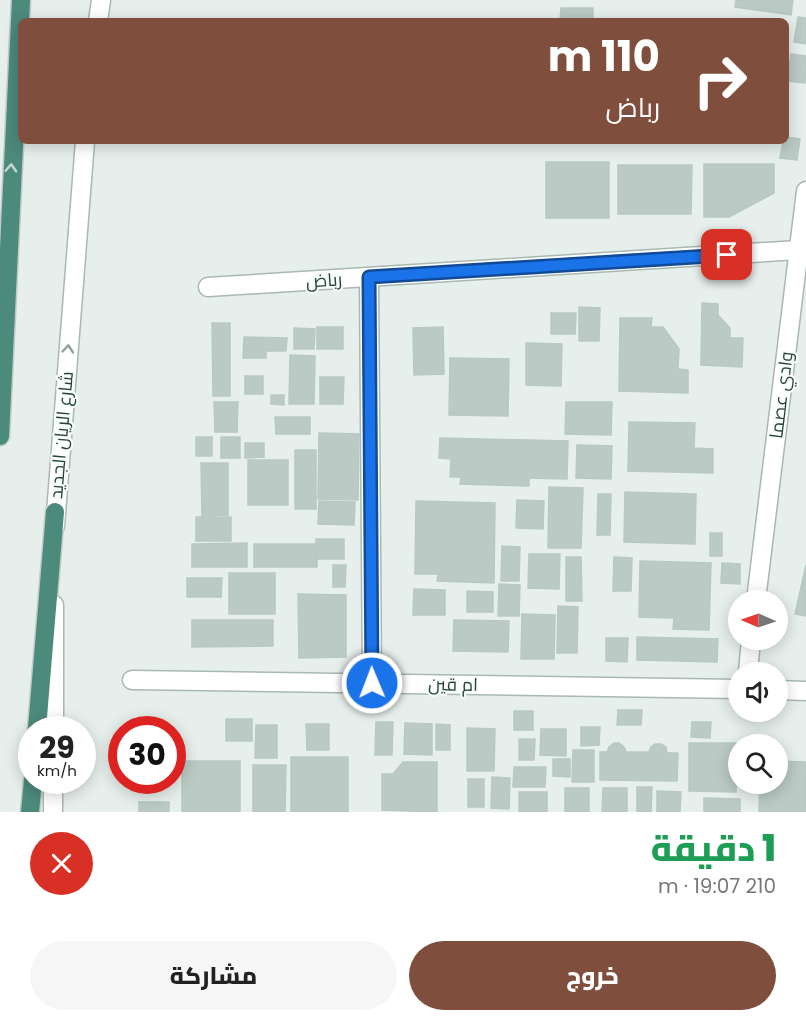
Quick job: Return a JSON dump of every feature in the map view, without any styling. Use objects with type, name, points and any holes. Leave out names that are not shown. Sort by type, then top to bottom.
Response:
[{"type":"highway","points":[[20,18],[21,0]]},
{"type":"highway","points":[[0,436],[18,53]]},
{"type":"highway","points":[[38,716],[55,512]]},
{"type":"highway","points":[[30,812],[32,794]]},
{"type":"street","points":[[98,18],[101,0]]},
{"type":"street","name":"شارع الريان الجديد","points":[[54,716],[55,512],[85,144]]},
{"type":"street","name":"وادي عصما","points":[[757,590],[806,191]]},
{"type":"street","name":"رباض","points":[[208,287],[798,250]]},
{"type":"street","points":[[369,277],[372,683]]},
{"type":"street","name":"ام قين","points":[[132,680],[728,689]]},
{"type":"street","points":[[788,690],[806,691]]},
{"type":"street","points":[[54,794],[54,810]]},
{"type":"building","points":[[736,0],[793,0],[791,15],[735,7]]},
{"type":"building","points":[[561,8],[593,8],[593,18],[560,18]]},
{"type":"building","points":[[798,17],[806,18],[806,44],[794,42]]},
{"type":"building","points":[[791,54],[806,56],[805,83],[789,81]]},
{"type":"building","points":[[789,137],[800,139],[797,160],[780,158],[782,144],[789,144]]},
{"type":"building","points":[[546,162],[609,162],[609,218],[546,218]]},
{"type":"building","points":[[704,164],[774,164],[774,193],[729,217],[704,217]]},
{"type":"building","points":[[618,165],[692,165],[691,214],[618,214]]},
{"type":"building","points":[[702,303],[718,304],[718,315],[730,328],[730,338],[743,338],[742,367],[701,365]]},
{"type":"building","points":[[579,307],[600,308],[599,341],[579,341]]},
{"type":"building","points":[[551,313],[576,313],[575,334],[551,334]]},
{"type":"building","points":[[620,318],[652,318],[651,327],[663,327],[679,349],[678,369],[688,370],[688,393],[619,391]]},
{"type":"building","points":[[212,323],[230,323],[230,396],[213,396]]},
{"type":"building","points":[[317,327],[343,327],[343,349],[317,349]]},
{"type":"building","points":[[443,327],[444,374],[414,375],[413,328]]},
{"type":"building","points":[[294,328],[315,329],[314,349],[294,349]]},
{"type":"building","points":[[244,337],[287,338],[286,351],[266,351],[266,358],[243,358]]},
{"type":"building","points":[[526,343],[562,344],[561,386],[526,385]]},
{"type":"building","points":[[290,355],[315,356],[314,404],[289,404]]},
{"type":"building","points":[[450,358],[509,359],[508,416],[449,415]]},
{"type":"building","points":[[245,376],[263,376],[263,394],[245,394]]},
{"type":"building","points":[[320,377],[344,377],[343,404],[320,404]]},
{"type":"building","points":[[271,395],[284,395],[284,405],[271,404]]},
{"type":"building","points":[[214,402],[238,402],[237,432],[215,432]]},
{"type":"building","points":[[566,402],[612,402],[611,435],[565,434]]},
{"type":"building","points":[[275,417],[310,417],[310,434],[276,434]]},
{"type":"building","points":[[629,422],[695,423],[694,448],[713,449],[713,473],[628,471]]},
{"type":"building","points":[[319,433],[359,434],[358,500],[318,499]]},
{"type":"building","points":[[196,437],[212,437],[212,456],[196,456]]},
{"type":"building","points":[[221,437],[240,437],[240,458],[221,458]]},
{"type":"building","points":[[440,438],[568,441],[567,479],[529,478],[529,486],[460,484],[461,477],[450,477],[451,459],[439,458]]},
{"type":"building","points":[[245,443],[264,443],[264,457],[245,458]]},
{"type":"building","points":[[577,445],[612,446],[611,479],[576,478]]},
{"type":"building","points":[[295,450],[316,450],[316,509],[295,509]]},
{"type":"building","points":[[248,460],[288,460],[288,505],[248,505]]},
{"type":"building","points":[[201,463],[228,463],[228,515],[202,516]]},
{"type":"building","points":[[549,487],[583,488],[581,548],[548,548]]},
{"type":"building","points":[[625,492],[696,494],[695,544],[624,542]]},
{"type":"building","points":[[598,494],[611,494],[610,535],[597,535]]},
{"type":"building","points":[[517,500],[544,501],[543,529],[516,528]]},
{"type":"building","points":[[319,501],[355,502],[354,525],[318,524]]},
{"type":"building","points":[[416,501],[495,503],[494,583],[437,581],[438,574],[415,574]]},
{"type":"building","points":[[196,517],[231,517],[231,541],[196,541]]},
{"type":"building","points":[[710,533],[722,533],[722,556],[710,556]]},
{"type":"building","points":[[316,539],[344,539],[344,559],[317,559]]},
{"type":"building","points":[[247,543],[247,567],[192,567],[192,544]]},
{"type":"building","points":[[254,544],[317,544],[317,567],[254,567]]},
{"type":"building","points":[[502,546],[520,547],[519,581],[501,581]]},
{"type":"building","points":[[529,554],[560,554],[559,589],[528,588]]},
{"type":"building","points":[[566,557],[581,557],[582,601],[566,601]]},
{"type":"building","points":[[614,557],[632,558],[631,591],[613,591]]},
{"type":"building","points":[[640,561],[711,563],[709,630],[673,629],[674,618],[639,617]]},
{"type":"building","points":[[722,563],[740,564],[740,584],[721,583]]},
{"type":"building","points":[[333,565],[346,565],[345,587],[333,587]]},
{"type":"building","points":[[806,565],[806,616],[795,614]]},
{"type":"building","points":[[229,573],[275,573],[275,614],[229,614]]},
{"type":"building","points":[[187,578],[222,578],[221,597],[187,597]]},
{"type":"building","points":[[499,584],[520,585],[519,616],[498,616]]},
{"type":"building","points":[[414,589],[445,590],[445,615],[413,615]]},
{"type":"building","points":[[467,591],[493,592],[493,612],[467,612]]},
{"type":"building","points":[[298,594],[346,595],[346,657],[299,658]]},
{"type":"building","points":[[558,606],[578,607],[577,653],[557,653]]},
{"type":"building","points":[[522,614],[555,615],[554,659],[521,659]]},
{"type":"building","points":[[192,620],[273,620],[273,646],[192,647]]},
{"type":"building","points":[[454,620],[509,621],[508,652],[453,651]]},
{"type":"building","points":[[637,637],[718,639],[717,662],[637,660]]},
{"type":"building","points":[[606,638],[628,638],[627,662],[606,661]]},
{"type":"building","points":[[618,710],[642,710],[641,725],[617,725]]},
{"type":"building","points":[[514,711],[533,711],[533,730],[514,730]]},
{"type":"building","points":[[226,719],[252,719],[252,741],[226,741]]},
{"type":"building","points":[[376,722],[393,722],[392,755],[375,755]]},
{"type":"building","points":[[692,722],[711,722],[710,738],[691,737]]},
{"type":"building","points":[[405,723],[432,724],[432,755],[404,754]]},
{"type":"building","points":[[306,724],[329,724],[329,750],[307,750]]},
{"type":"building","points":[[436,724],[450,725],[450,750],[436,750]]},
{"type":"building","points":[[256,725],[277,725],[277,758],[255,758]]},
{"type":"building","points":[[581,727],[600,727],[599,745],[581,746]]},
{"type":"building","points":[[467,728],[495,729],[494,771],[467,771]]},
{"type":"building","points":[[541,729],[566,729],[566,756],[540,755]]},
{"type":"building","points":[[519,739],[535,739],[534,760],[519,760]]},
{"type":"building","points":[[614,743],[619,743],[626,752],[649,752],[655,744],[661,744],[666,747],[667,753],[678,753],[677,781],[600,780],[600,752],[607,752]]},
{"type":"building","points":[[689,743],[728,743],[728,792],[689,791]]},
{"type":"building","points":[[573,750],[594,750],[594,782],[572,782]]},
{"type":"building","points":[[291,757],[348,757],[348,812],[291,812]]},
{"type":"building","points":[[553,759],[570,759],[570,777],[553,776]]},
{"type":"building","points":[[186,761],[240,761],[240,812],[182,812],[182,794],[186,794]]},
{"type":"building","points":[[788,761],[806,762],[806,812],[759,812],[760,794],[788,794]]},
{"type":"building","points":[[403,762],[437,762],[437,812],[382,810],[382,774],[393,774]]},
{"type":"building","points":[[253,765],[286,765],[285,812],[253,812]]},
{"type":"building","points":[[514,767],[546,767],[545,787],[513,787]]},
{"type":"building","points":[[492,777],[510,778],[509,809],[491,808]]},
{"type":"building","points":[[468,779],[484,779],[484,807],[468,807]]},
{"type":"building","points":[[637,787],[652,787],[651,812],[637,812]]},
{"type":"building","points":[[565,788],[589,788],[589,812],[565,812]]},
{"type":"building","points":[[603,788],[627,788],[627,812],[602,812]]},
{"type":"building","points":[[657,791],[681,792],[680,812],[657,812]]},
{"type":"building","points":[[519,792],[547,792],[547,812],[519,812]]},
{"type":"building","points":[[704,798],[740,799],[740,812],[704,812]]},
{"type":"building","points":[[139,802],[169,802],[169,812],[139,812]]},
{"type":"route","points":[[372,683],[369,277],[727,255]]}]
